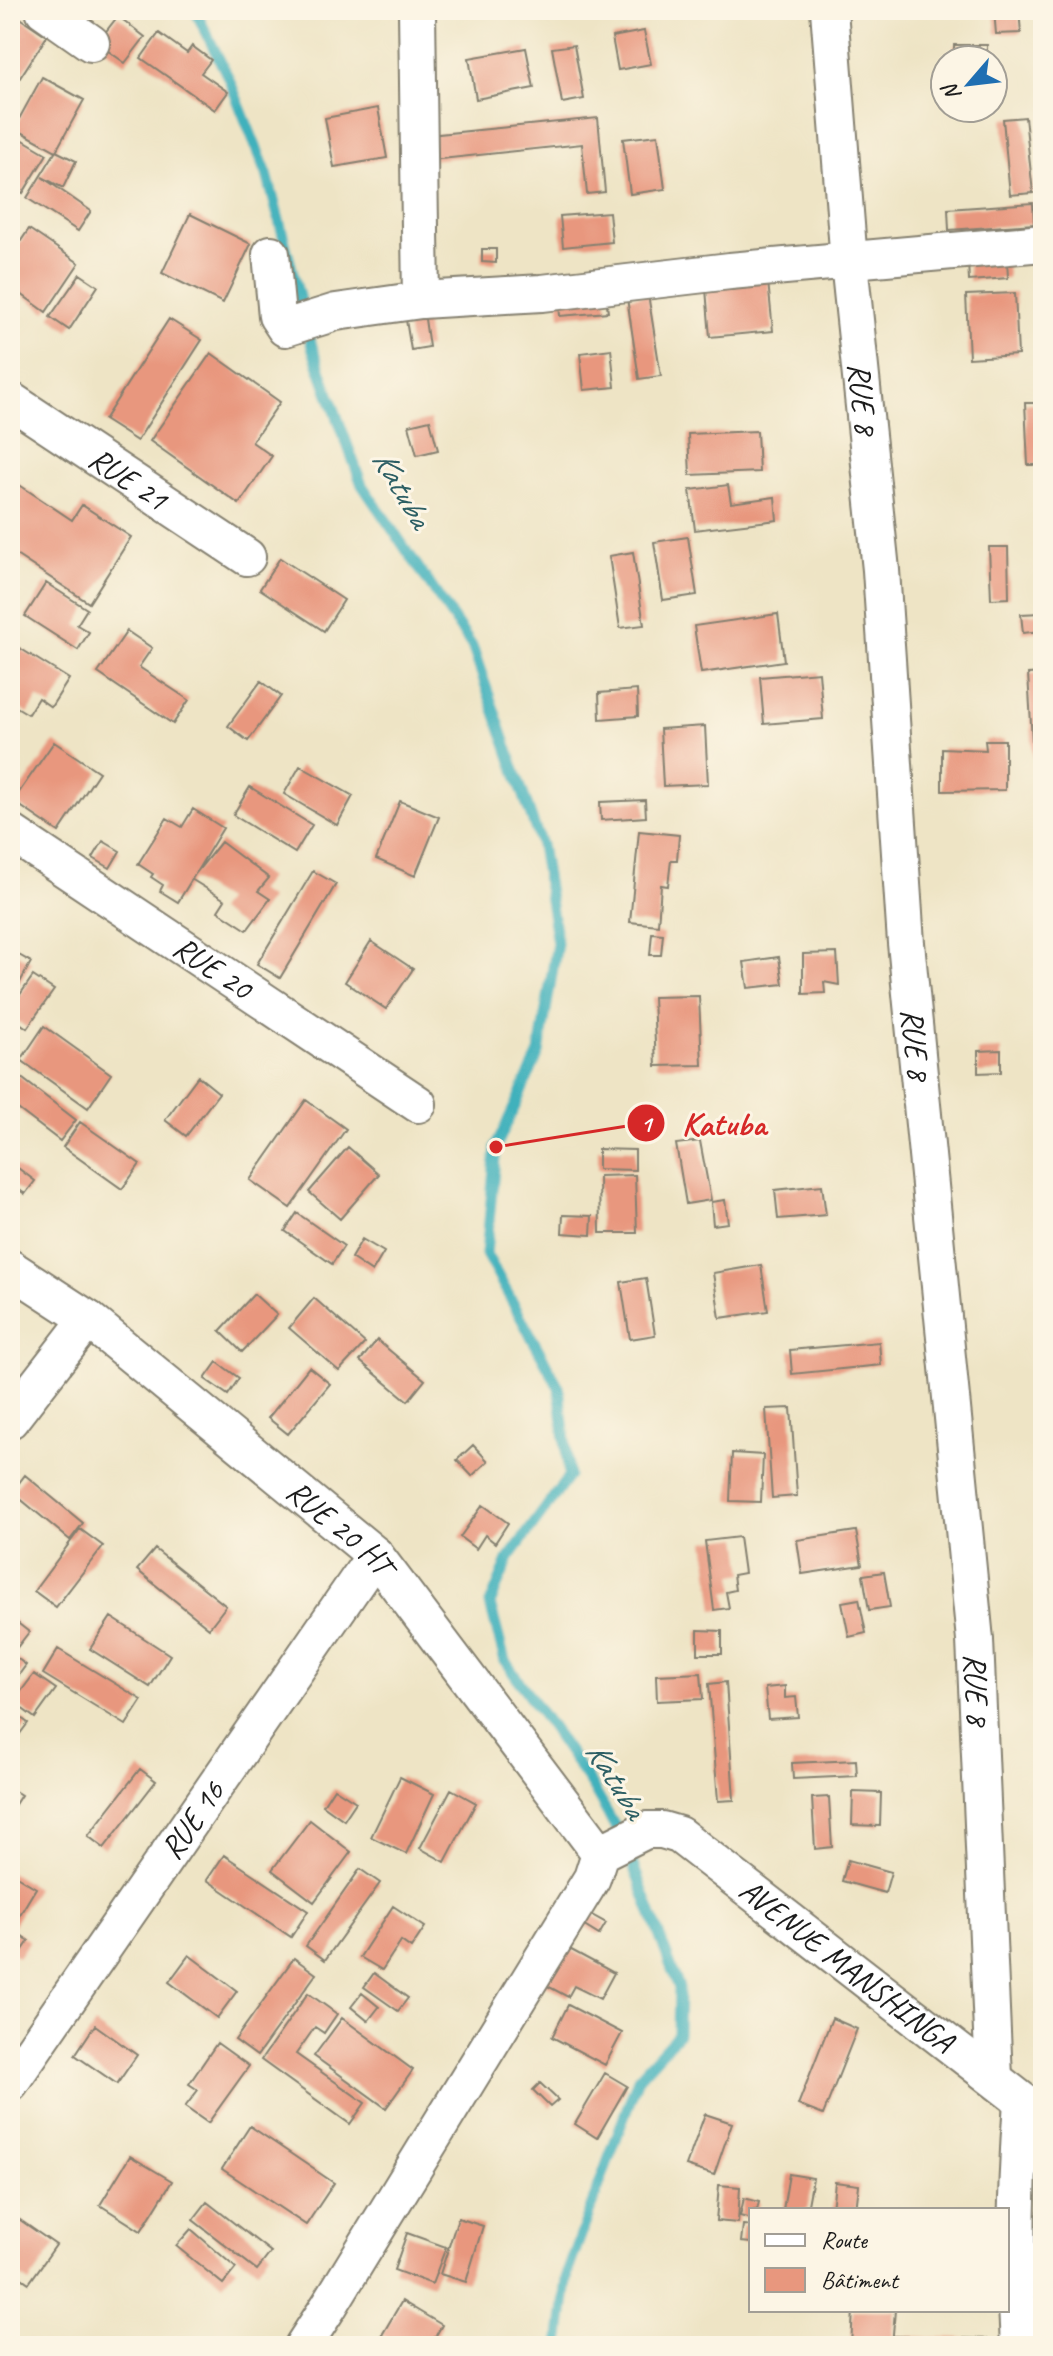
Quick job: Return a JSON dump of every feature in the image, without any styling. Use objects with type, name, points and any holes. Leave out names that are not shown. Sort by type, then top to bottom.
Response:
[{"type":"street","points":[[44,10],[91,43]]},
{"type":"street","points":[[417,10],[421,300]]},
{"type":"street","name":"RUE 8","points":[[829,10],[849,262],[881,570],[906,943],[975,1640],[994,2078]]},
{"type":"street","points":[[271,254],[277,316],[285,328],[336,312],[421,300],[542,293],[730,271],[1043,243]]},
{"type":"street","name":"RUE 21","points":[[10,400],[247,557]]},
{"type":"street","name":"RUE 20","points":[[10,832],[418,1104]]},
{"type":"street","name":"RUE 20 HT","points":[[10,1268],[88,1319],[375,1555],[600,1853]]},
{"type":"street","points":[[10,1420],[88,1319]]},
{"type":"street","name":"RUE 16","points":[[10,2083],[375,1555]]},
{"type":"street","name":"AVENUE MANSHINGA","points":[[600,1853],[646,1830],[679,1835],[1032,2109]]},
{"type":"street","points":[[303,2346],[592,1878],[600,1853]]},
{"type":"street","points":[[1019,2346],[1016,2289],[1018,2167],[1032,2109]]},
{"type":"building","points":[[994,10],[1019,10],[1021,33],[996,34]]},
{"type":"building","points":[[1036,10],[1043,10],[1043,39],[1040,40]]},
{"type":"building","points":[[10,11],[47,36],[10,93]]},
{"type":"building","points":[[118,16],[145,37],[125,63],[97,43]]},
{"type":"building","points":[[644,31],[651,64],[618,70],[612,37]]},
{"type":"building","points":[[159,33],[187,53],[192,46],[211,60],[201,73],[228,92],[215,110],[141,58]]},
{"type":"building","points":[[574,45],[584,99],[562,103],[552,48]]},
{"type":"building","points":[[526,48],[534,88],[476,99],[469,58]]},
{"type":"building","points":[[42,77],[84,100],[56,151],[14,128]]},
{"type":"building","points":[[378,108],[387,158],[334,167],[325,118]]},
{"type":"building","points":[[1025,117],[1033,193],[1010,195],[1003,124],[1009,124],[1009,118]]},
{"type":"building","points":[[598,118],[605,192],[587,194],[582,144],[432,160],[429,135]]},
{"type":"building","points":[[10,132],[47,154],[23,193],[10,185]]},
{"type":"building","points":[[658,135],[665,189],[630,194],[623,139]]},
{"type":"building","points":[[56,151],[76,161],[63,188],[42,177],[91,211],[78,231],[27,198]]},
{"type":"building","points":[[1033,203],[1034,224],[949,230],[948,209]]},
{"type":"building","points":[[609,212],[612,242],[563,247],[560,216]]},
{"type":"building","points":[[190,214],[251,244],[223,303],[162,273]]},
{"type":"building","points":[[29,229],[79,263],[46,312],[10,286],[10,257]]},
{"type":"building","points":[[482,249],[496,249],[496,263],[482,262]]},
{"type":"building","points":[[1007,259],[1008,278],[969,281],[968,261]]},
{"type":"building","points":[[767,271],[773,331],[710,337],[705,277]]},
{"type":"building","points":[[80,274],[98,286],[69,330],[50,317]]},
{"type":"building","points":[[605,289],[608,312],[560,316],[558,293]]},
{"type":"building","points":[[1015,293],[1018,355],[969,358],[966,295]]},
{"type":"building","points":[[648,294],[661,376],[639,379],[627,298]]},
{"type":"building","points":[[424,312],[429,347],[411,350],[405,314]]},
{"type":"building","points":[[169,319],[202,340],[137,441],[104,420]]},
{"type":"building","points":[[611,349],[615,387],[584,390],[580,353]]},
{"type":"building","points":[[211,353],[280,402],[252,442],[272,456],[239,504],[150,441]]},
{"type":"building","points":[[1025,403],[1043,403],[1043,465],[1028,465]]},
{"type":"building","points":[[430,420],[438,450],[417,455],[409,425]]},
{"type":"building","points":[[757,431],[759,472],[690,475],[688,434]]},
{"type":"building","points":[[12,480],[72,520],[82,505],[131,537],[89,603],[10,551]]},
{"type":"building","points":[[728,485],[731,503],[775,497],[777,520],[695,530],[690,490]]},
{"type":"building","points":[[688,537],[697,595],[663,600],[654,542]]},
{"type":"building","points":[[989,547],[1008,547],[1009,598],[991,599]]},
{"type":"building","points":[[633,552],[644,625],[620,628],[609,556]]},
{"type":"building","points":[[280,558],[344,600],[324,631],[260,589]]},
{"type":"building","points":[[46,583],[87,609],[77,625],[89,632],[78,650],[25,616]]},
{"type":"building","points":[[1041,613],[1042,631],[1023,633],[1021,614]]},
{"type":"building","points":[[778,614],[784,661],[701,673],[694,626]]},
{"type":"building","points":[[127,631],[152,648],[139,667],[189,700],[173,724],[98,673]]},
{"type":"building","points":[[10,642],[69,679],[51,707],[38,698],[28,714],[10,703]]},
{"type":"building","points":[[819,672],[823,719],[764,724],[760,677]]},
{"type":"building","points":[[1043,673],[1043,757],[1033,757],[1028,674]]},
{"type":"building","points":[[261,681],[281,696],[248,741],[228,726]]},
{"type":"building","points":[[637,690],[638,716],[600,719],[599,693]]},
{"type":"building","points":[[705,726],[708,784],[663,786],[660,729]]},
{"type":"building","points":[[985,740],[1005,740],[1005,790],[942,791],[942,748],[986,750]]},
{"type":"building","points":[[54,742],[99,772],[59,832],[13,801]]},
{"type":"building","points":[[300,766],[353,796],[337,825],[284,794]]},
{"type":"building","points":[[250,787],[312,825],[295,853],[233,815]]},
{"type":"building","points":[[645,800],[646,817],[601,820],[600,802]]},
{"type":"building","points":[[400,801],[439,817],[415,876],[376,859]]},
{"type":"building","points":[[193,809],[223,828],[178,902],[160,891],[163,885],[138,864],[167,818],[182,827]]},
{"type":"building","points":[[639,831],[679,835],[677,860],[671,860],[668,886],[661,885],[658,925],[630,922]]},
{"type":"building","points":[[103,841],[120,851],[110,868],[93,858]]},
{"type":"building","points":[[221,842],[269,878],[258,891],[270,899],[247,930],[218,911],[225,900],[191,879]]},
{"type":"building","points":[[313,871],[336,884],[280,978],[257,964]]},
{"type":"building","points":[[652,933],[663,934],[661,955],[650,955]]},
{"type":"building","points":[[371,941],[413,969],[386,1009],[345,982]]},
{"type":"building","points":[[10,950],[31,962],[10,1001]]},
{"type":"building","points":[[837,953],[839,985],[824,982],[825,993],[803,994],[803,954]]},
{"type":"building","points":[[779,957],[783,984],[748,988],[744,962]]},
{"type":"building","points":[[33,976],[54,990],[27,1028],[10,1016],[10,1009]]},
{"type":"building","points":[[699,996],[702,1065],[656,1066],[653,997]]},
{"type":"building","points":[[44,1026],[111,1074],[88,1108],[21,1060]]},
{"type":"building","points":[[1001,1050],[1001,1072],[978,1073],[978,1051]]},
{"type":"building","points":[[10,1069],[76,1120],[60,1141],[10,1103]]},
{"type":"building","points":[[198,1076],[219,1093],[186,1136],[165,1120]]},
{"type":"building","points":[[306,1100],[346,1129],[290,1208],[250,1180]]},
{"type":"building","points":[[80,1122],[140,1164],[122,1189],[63,1147]]},
{"type":"building","points":[[700,1141],[711,1200],[686,1204],[676,1144]]},
{"type":"building","points":[[348,1147],[379,1174],[340,1219],[309,1192]]},
{"type":"building","points":[[598,1149],[635,1150],[635,1170],[598,1169]]},
{"type":"building","points":[[14,1165],[35,1181],[25,1194],[10,1183],[10,1171]]},
{"type":"building","points":[[635,1175],[637,1233],[600,1233],[599,1176]]},
{"type":"building","points":[[822,1185],[826,1215],[778,1219],[775,1190]]},
{"type":"building","points":[[725,1200],[728,1223],[713,1225],[711,1202]]},
{"type":"building","points":[[297,1213],[344,1246],[332,1264],[285,1231]]},
{"type":"building","points":[[563,1215],[592,1216],[591,1235],[562,1233]]},
{"type":"building","points":[[362,1239],[384,1252],[372,1272],[351,1258]]},
{"type":"building","points":[[761,1265],[768,1311],[720,1318],[713,1273]]},
{"type":"building","points":[[646,1278],[655,1335],[630,1339],[621,1282]]},
{"type":"building","points":[[254,1294],[277,1315],[242,1352],[220,1331]]},
{"type":"building","points":[[314,1298],[365,1343],[339,1371],[289,1328]]},
{"type":"building","points":[[377,1340],[425,1380],[408,1401],[360,1361]]},
{"type":"building","points":[[879,1342],[881,1365],[792,1374],[790,1350]]},
{"type":"building","points":[[217,1362],[239,1378],[228,1395],[205,1379]]},
{"type":"building","points":[[309,1367],[330,1384],[288,1434],[268,1418]]},
{"type":"building","points":[[791,1408],[797,1496],[772,1498],[766,1409]]},
{"type":"building","points":[[473,1445],[488,1461],[472,1476],[457,1460]]},
{"type":"building","points":[[732,1453],[763,1455],[761,1502],[730,1501]]},
{"type":"building","points":[[25,1475],[83,1523],[70,1540],[12,1492]]},
{"type":"building","points":[[483,1505],[508,1523],[495,1543],[485,1535],[476,1549],[460,1537]]},
{"type":"building","points":[[80,1529],[103,1546],[56,1607],[34,1591]]},
{"type":"building","points":[[856,1531],[862,1565],[802,1574],[797,1540]]},
{"type":"building","points":[[739,1537],[744,1573],[733,1575],[735,1590],[726,1592],[729,1608],[714,1610],[705,1541]]},
{"type":"building","points":[[155,1549],[226,1606],[209,1628],[137,1570]]},
{"type":"building","points":[[884,1572],[890,1607],[869,1610],[863,1575]]},
{"type":"building","points":[[859,1599],[866,1633],[849,1637],[842,1602]]},
{"type":"building","points":[[10,1617],[29,1632],[15,1650],[10,1646]]},
{"type":"building","points":[[111,1617],[170,1655],[150,1687],[90,1649]]},
{"type":"building","points":[[698,1630],[722,1631],[722,1654],[698,1654]]},
{"type":"building","points":[[58,1649],[142,1700],[126,1725],[43,1674]]},
{"type":"building","points":[[10,1653],[26,1665],[10,1687]]},
{"type":"building","points":[[701,1673],[703,1699],[657,1701],[656,1675]]},
{"type":"building","points":[[34,1674],[56,1689],[35,1718],[13,1702]]},
{"type":"building","points":[[726,1682],[734,1800],[718,1801],[709,1684]]},
{"type":"building","points":[[785,1686],[785,1698],[796,1697],[798,1717],[768,1719],[765,1688]]},
{"type":"building","points":[[10,1710],[28,1723],[13,1743],[10,1741]]},
{"type":"building","points":[[856,1760],[857,1776],[793,1779],[792,1763]]},
{"type":"building","points":[[140,1769],[156,1781],[104,1848],[88,1836]]},
{"type":"building","points":[[400,1777],[434,1794],[406,1854],[371,1837]]},
{"type":"building","points":[[10,1788],[21,1795],[10,1812]]},
{"type":"building","points":[[334,1788],[356,1802],[344,1820],[323,1805]]},
{"type":"building","points":[[451,1789],[476,1803],[445,1862],[420,1848]]},
{"type":"building","points":[[853,1792],[881,1793],[880,1826],[852,1825]]},
{"type":"building","points":[[829,1797],[832,1847],[815,1849],[812,1798]]},
{"type":"building","points":[[310,1820],[351,1852],[314,1902],[272,1870]]},
{"type":"building","points":[[224,1855],[308,1911],[291,1937],[207,1880]]},
{"type":"building","points":[[848,1860],[891,1872],[885,1893],[842,1881]]},
{"type":"building","points":[[360,1869],[380,1883],[325,1960],[306,1946]]},
{"type":"building","points":[[10,1872],[36,1888],[10,1931]]},
{"type":"building","points":[[393,1906],[425,1927],[411,1948],[401,1941],[382,1970],[360,1957]]},
{"type":"building","points":[[581,1909],[606,1923],[599,1935],[578,1922]]},
{"type":"building","points":[[17,1932],[29,1941],[18,1957],[10,1951],[10,1942]]},
{"type":"building","points":[[562,1945],[614,1973],[600,1999],[574,1986],[568,1997],[542,1983]]},
{"type":"building","points":[[189,1955],[237,1991],[217,2018],[169,1982]]},
{"type":"building","points":[[294,1958],[316,1974],[257,2056],[235,2040]]},
{"type":"building","points":[[374,1973],[408,1998],[398,2011],[364,1987]]},
{"type":"building","points":[[308,1993],[337,2014],[324,2033],[315,2027],[296,2054],[365,2103],[350,2124],[261,2060]]},
{"type":"building","points":[[362,1993],[379,2007],[368,2021],[351,2007]]},
{"type":"building","points":[[568,2005],[622,2033],[605,2065],[552,2037]]},
{"type":"building","points":[[342,2018],[413,2070],[386,2108],[314,2056]]},
{"type":"building","points":[[832,2018],[857,2029],[823,2115],[798,2105]]},
{"type":"building","points":[[95,2025],[137,2055],[117,2084],[75,2055]]},
{"type":"building","points":[[217,2043],[249,2066],[208,2123],[185,2107],[198,2090],[189,2084]]},
{"type":"building","points":[[605,2073],[627,2086],[597,2138],[575,2124]]},
{"type":"building","points":[[540,2083],[558,2100],[550,2107],[533,2090]]},
{"type":"building","points":[[705,2114],[732,2123],[714,2175],[686,2166]]},
{"type":"building","points":[[250,2126],[334,2183],[306,2225],[222,2169]]},
{"type":"building","points":[[130,2156],[172,2181],[141,2231],[100,2205]]},
{"type":"building","points":[[789,2174],[813,2178],[807,2208],[783,2208]]},
{"type":"building","points":[[835,2182],[859,2185],[856,2208],[832,2208]]},
{"type":"building","points":[[719,2185],[740,2187],[738,2223],[716,2221]]},
{"type":"building","points":[[744,2198],[759,2202],[758,2208],[749,2208],[749,2218],[740,2216]]},
{"type":"building","points":[[207,2202],[271,2252],[257,2270],[193,2220]]},
{"type":"building","points":[[10,2213],[56,2245],[29,2283],[10,2270]]},
{"type":"building","points":[[458,2218],[483,2226],[466,2282],[440,2274]]},
{"type":"building","points":[[743,2225],[749,2226],[749,2243],[741,2242]]},
{"type":"building","points":[[191,2229],[236,2268],[223,2284],[176,2246]]},
{"type":"building","points":[[407,2233],[446,2247],[432,2284],[394,2270]]},
{"type":"building","points":[[402,2301],[442,2325],[430,2346],[400,2346],[382,2335]]},
{"type":"building","points":[[853,2312],[895,2312],[892,2346],[851,2346]]},
{"type":"building","points":[[1020,2314],[1043,2314],[1043,2346],[1020,2346]]},
{"type":"building","points":[[895,2336],[987,2339],[987,2346],[895,2346]]},
{"type":"waterway","name":"Katuba","points":[[195,10],[229,79],[267,174],[313,350],[362,485],[472,646],[541,845],[557,943],[539,1053],[496,1147],[486,1254],[559,1387],[569,1476],[509,1558],[490,1604],[505,1661],[592,1786],[626,1846],[679,1988],[678,2034],[638,2078],[568,2271],[559,2346]]},
{"type":"place","name":"Katuba","points":[[496,1147]]}]
